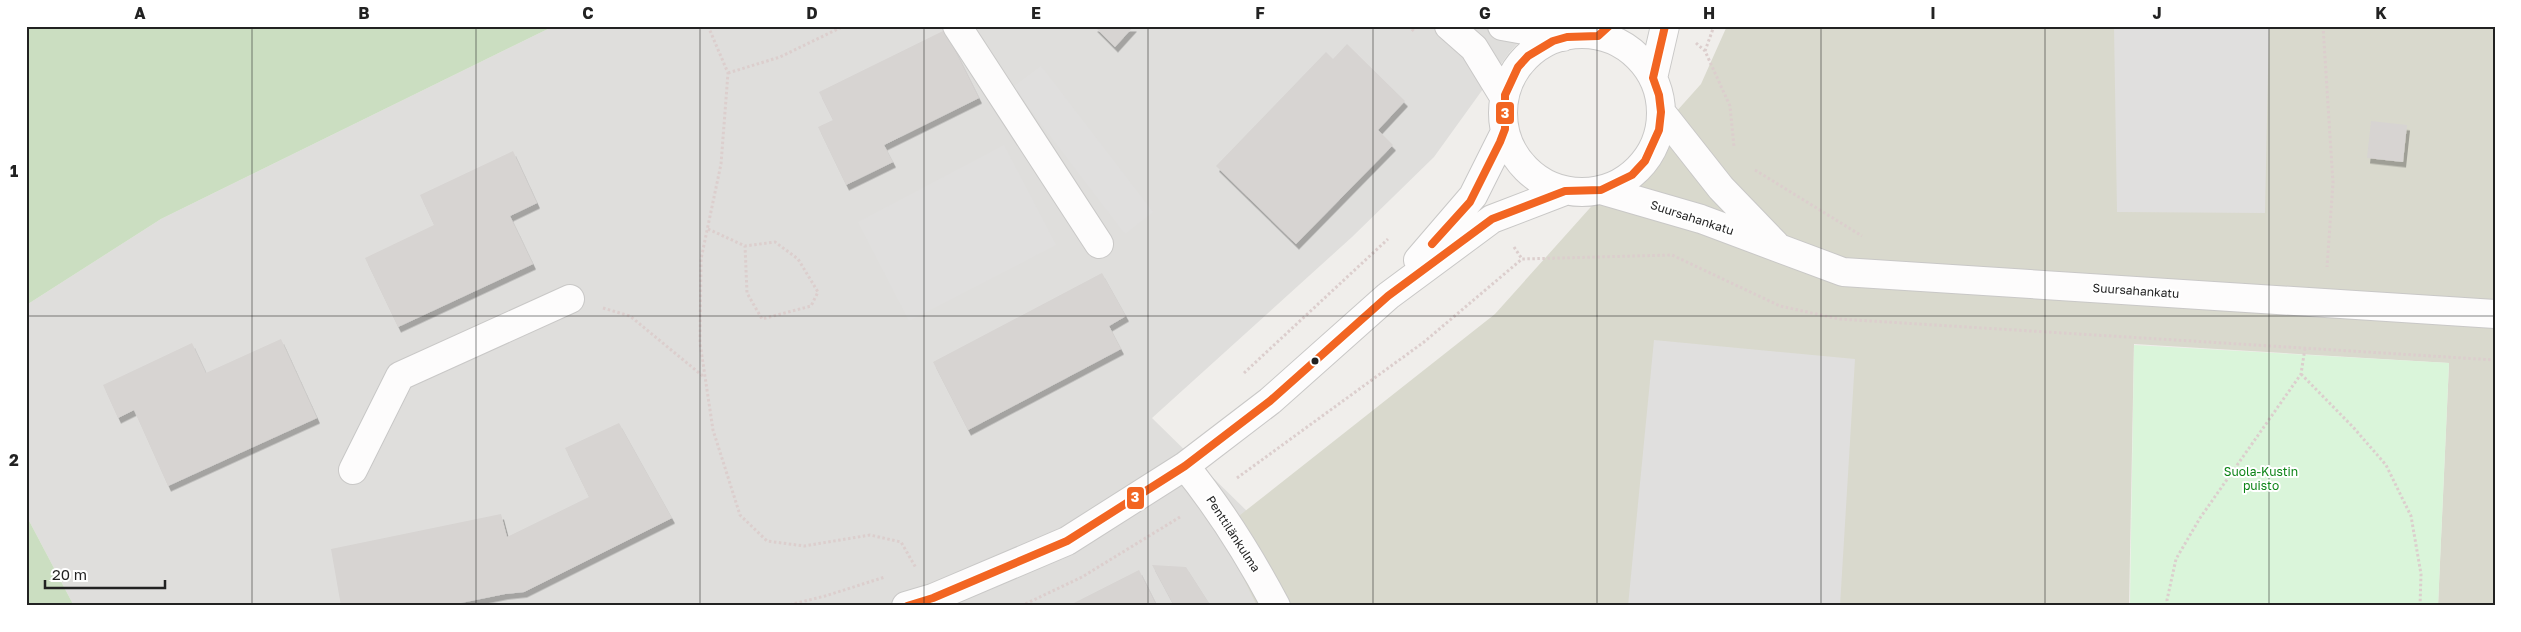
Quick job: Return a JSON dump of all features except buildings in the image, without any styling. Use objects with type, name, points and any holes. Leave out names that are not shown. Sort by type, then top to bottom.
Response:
[{"type":"street","points":[[957,26],[1099,244]]},
{"type":"street","points":[[1449,26],[1474,48],[1504,97]]},
{"type":"street","points":[[1502,26],[1563,37]]},
{"type":"street","points":[[1653,78],[1630,51],[1615,42],[1603,31],[1563,37],[1546,42],[1525,58],[1510,80],[1504,97],[1505,132],[1511,148],[1521,163],[1548,185],[1565,190],[1583,192],[1600,190],[1632,175],[1654,146],[1659,130],[1661,112],[1653,78],[1665,26]]},
{"type":"street","name":"Suursahankatu","points":[[1661,112],[1721,188],[1781,251]]},
{"type":"street","points":[[1388,296],[1473,196],[1505,132]]},
{"type":"street","points":[[906,606],[933,598],[1067,541],[1186,466],[1270,401],[1388,296],[1492,219],[1565,190]]},
{"type":"street","name":"Suursahankatu","points":[[1600,190],[1701,219],[1781,251],[1843,272],[2495,314]]},
{"type":"street","points":[[353,470],[400,376],[570,299]]},
{"type":"street","name":"Penttilänkulma","points":[[1186,466],[1210,496],[1276,606]]},
{"type":"path","points":[[708,26],[728,73],[721,164],[701,268],[700,343],[713,430],[740,515],[767,541],[804,546],[870,535],[901,542],[916,567]]},
{"type":"path","points":[[728,73],[780,57],[844,26]]},
{"type":"path","points":[[1408,26],[1422,37]]},
{"type":"path","points":[[1704,50],[1714,26]]},
{"type":"path","points":[[2323,26],[2333,183],[2327,267]]},
{"type":"path","points":[[1752,168],[1860,236],[1870,236]]},
{"type":"path","points":[[708,228],[745,246],[775,242],[798,259],[818,292],[812,306],[762,319],[747,294],[745,246]]},
{"type":"path","points":[[1242,376],[1393,234]]},
{"type":"path","points":[[1021,606],[1082,577],[1210,496],[1424,342],[1522,259],[1672,256],[1780,306],[1839,319],[2495,360]]},
{"type":"path","points":[[2317,266],[2337,267]]},
{"type":"path","points":[[570,299],[630,316],[705,377]]},
{"type":"path","points":[[2168,606],[2176,559],[2200,518],[2301,374],[2305,348]]},
{"type":"path","points":[[2301,374],[2353,427],[2386,465],[2411,516],[2421,574],[2420,606]]},
{"type":"path","points":[[907,570],[925,563]]},
{"type":"path","points":[[785,606],[825,596],[888,576]]},
{"type":"shaded area","points":[[554,26],[1533,26],[1509,53],[1434,157],[1352,237],[1152,418],[1252,516],[1284,606],[74,606],[26,515],[26,337],[28,304],[161,219]]},
{"type":"shaded area","points":[[1727,26],[2495,26],[2495,606],[2438,606],[2449,363],[2134,344],[2129,606],[1257,606],[1222,534],[1230,523],[1495,314],[1701,84]]},
{"type":"shaded area","points":[[2114,26],[2269,26],[2265,213],[2117,212]]},
{"type":"shaded area","points":[[1041,66],[1153,212],[1125,234],[1013,87]]},
{"type":"shaded area","points":[[1004,145],[1056,245],[909,321],[858,222]]},
{"type":"shaded area","points":[[1654,340],[1855,359],[1840,606],[1628,606]]},
{"type":"green space","points":[[26,26],[554,26],[161,219],[28,304],[26,337]]},
{"type":"green space","name":"Suola-Kustin puisto","points":[[2134,345],[2449,363],[2438,606],[2130,606]]},
{"type":"green space","points":[[26,515],[74,606],[26,604]]},
{"type":"transit line","name":"3","points":[[1432,244],[1470,202],[1500,142],[1505,129],[1505,95],[1518,67],[1528,56],[1553,41],[1567,37],[1598,36],[1609,26]]},
{"type":"transit line","name":"3","points":[[907,606],[933,598],[1067,541],[1185,466],[1270,401],[1388,296],[1492,219],[1565,191],[1601,190],[1632,175],[1645,161],[1659,130],[1661,112],[1659,95],[1653,78],[1665,26]]}]
